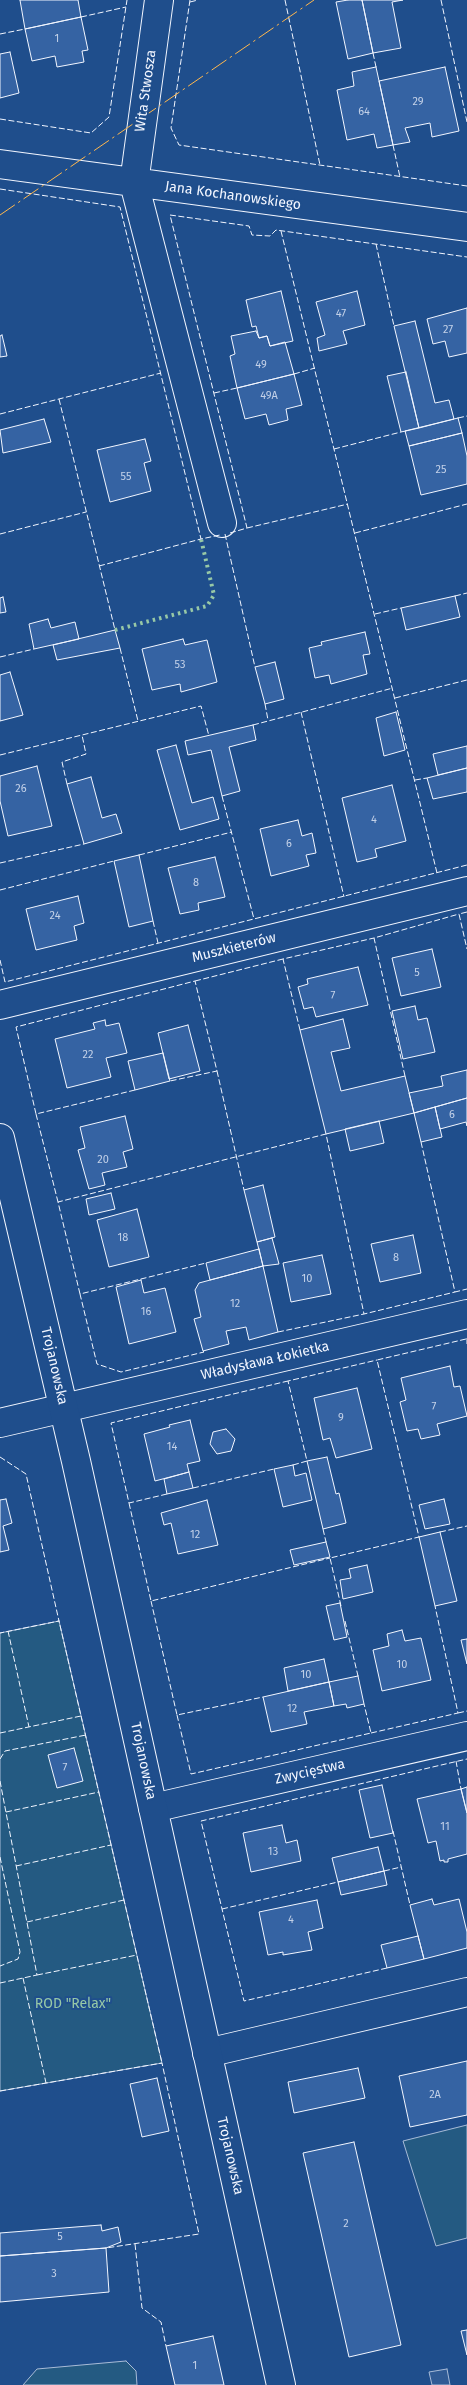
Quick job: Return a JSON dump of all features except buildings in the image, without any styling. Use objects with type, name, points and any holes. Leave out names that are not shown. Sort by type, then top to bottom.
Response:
[{"type":"street","name":"Wita Stwosza","points":[[134,183],[159,0]]},
{"type":"street","name":"Jana Kochanowskiego","points":[[0,164],[467,227]]},
{"type":"street","points":[[134,183],[222,523]]},
{"type":"street","name":"Muszkieterów","points":[[0,1005],[467,891]]},
{"type":"street","name":"Trojanowska","points":[[0,1138],[64,1408],[281,2385]]},
{"type":"street","name":"Władysława Łokietka","points":[[0,1423],[467,1314]]},
{"type":"street","name":"Zwycięstwa","points":[[153,1808],[467,1736]]},
{"type":"street","points":[[207,2053],[467,1992]]},
{"type":"green space","name":"ROD \"Relax\"","points":[[59,1621],[162,2063],[0,2091],[0,1633]]},
{"type":"green space","points":[[467,2125],[467,2238],[436,2246],[403,2141]]},
{"type":"green space","points":[[126,2361],[136,2371],[137,2385],[23,2385],[37,2369]]},
{"type":"shaded area","points":[[447,2369],[450,2385],[432,2385],[429,2372]]},
{"type":"hedge","points":[[115,630],[207,606],[214,595],[201,539]]},
{"type":"fence","points":[[0,119],[91,133],[109,117],[127,0]]},
{"type":"fence","points":[[190,0],[171,128],[179,145],[467,186]]},
{"type":"fence","points":[[190,2],[198,0]]},
{"type":"fence","points":[[285,0],[320,165]]},
{"type":"fence","points":[[441,0],[467,122]]},
{"type":"fence","points":[[81,17],[126,7]]},
{"type":"fence","points":[[0,34],[25,29]]},
{"type":"fence","points":[[373,53],[376,67]]},
{"type":"fence","points":[[393,145],[400,177]]},
{"type":"fence","points":[[0,189],[120,207],[201,539],[220,535]]},
{"type":"fence","points":[[230,533],[247,528],[170,215],[249,226],[252,235],[270,236],[276,230],[467,257]]},
{"type":"fence","points":[[281,231],[437,873]]},
{"type":"fence","points":[[376,244],[394,326]]},
{"type":"fence","points":[[294,374],[315,368]]},
{"type":"fence","points":[[0,414],[161,373]]},
{"type":"fence","points":[[214,393],[237,388]]},
{"type":"fence","points":[[59,399],[115,630]]},
{"type":"fence","points":[[458,418],[467,416]]},
{"type":"fence","points":[[334,449],[401,432]]},
{"type":"fence","points":[[247,528],[348,504]]},
{"type":"fence","points":[[355,533],[467,504]]},
{"type":"fence","points":[[0,534],[86,512]]},
{"type":"fence","points":[[225,534],[255,667]]},
{"type":"fence","points":[[99,566],[201,539]]},
{"type":"fence","points":[[455,596],[467,593]]},
{"type":"fence","points":[[375,614],[401,608]]},
{"type":"fence","points":[[120,648],[138,721]]},
{"type":"fence","points":[[0,657],[34,649]]},
{"type":"fence","points":[[395,698],[467,680]]},
{"type":"fence","points":[[253,725],[393,688]]},
{"type":"fence","points":[[265,704],[268,720]]},
{"type":"fence","points":[[0,755],[201,706],[209,736]]},
{"type":"fence","points":[[301,712],[344,897]]},
{"type":"fence","points":[[67,784],[62,762],[86,754],[82,735]]},
{"type":"fence","points":[[415,780],[427,778]]},
{"type":"fence","points":[[222,796],[254,919]]},
{"type":"fence","points":[[139,855],[232,832]]},
{"type":"fence","points":[[0,863],[84,844]]},
{"type":"fence","points":[[0,890],[114,861]]},
{"type":"fence","points":[[0,960],[5,982],[467,865]]},
{"type":"fence","points":[[467,912],[459,914],[467,949]]},
{"type":"fence","points":[[405,1076],[374,938],[459,914]]},
{"type":"fence","points":[[153,921],[158,943]]},
{"type":"fence","points":[[300,1030],[283,959],[374,938]]},
{"type":"fence","points":[[195,981],[283,959]]},
{"type":"fence","points":[[135,1090],[36,1114],[16,1027],[195,981],[217,1071],[170,1081]]},
{"type":"fence","points":[[217,1071],[244,1190]]},
{"type":"fence","points":[[36,1114],[58,1202]]},
{"type":"fence","points":[[80,1294],[58,1202],[326,1134],[364,1314],[455,1292]]},
{"type":"fence","points":[[421,1142],[455,1292],[467,1289]]},
{"type":"fence","points":[[203,1351],[121,1372],[97,1364],[80,1294],[206,1263]]},
{"type":"fence","points":[[278,1332],[364,1314]]},
{"type":"fence","points":[[467,1338],[467,1345]]},
{"type":"fence","points":[[341,1606],[330,1558],[419,1537],[377,1360],[466,1339]]},
{"type":"fence","points":[[293,1465],[307,1461],[288,1381],[377,1360]]},
{"type":"fence","points":[[167,1494],[129,1503],[111,1423],[288,1381]]},
{"type":"fence","points":[[0,1457],[26,1474],[59,1621],[0,1633]]},
{"type":"fence","points":[[193,1488],[274,1469]]},
{"type":"fence","points":[[129,1503],[151,1601],[330,1558]]},
{"type":"fence","points":[[440,1532],[467,1526]]},
{"type":"fence","points":[[323,1529],[326,1542]]},
{"type":"fence","points":[[151,1601],[177,1715],[263,1697]]},
{"type":"fence","points":[[371,1733],[458,1713],[435,1606]]},
{"type":"fence","points":[[0,1733],[81,1716],[59,1621]]},
{"type":"fence","points":[[345,1621],[358,1676]]},
{"type":"fence","points":[[8,1631],[29,1727]]},
{"type":"fence","points":[[177,1715],[191,1774],[371,1733],[364,1704]]},
{"type":"fence","points":[[458,1713],[467,1711]]},
{"type":"fence","points":[[81,1716],[162,2063]]},
{"type":"fence","points":[[0,1759],[5,1751],[86,1735]]},
{"type":"fence","points":[[387,1968],[244,2001],[201,1821],[467,1759]]},
{"type":"fence","points":[[456,1761],[461,1789]]},
{"type":"fence","points":[[0,1781],[37,1975],[0,1983]]},
{"type":"fence","points":[[6,1812],[99,1792]]},
{"type":"fence","points":[[393,1831],[410,1905]]},
{"type":"fence","points":[[16,1866],[111,1845]]},
{"type":"fence","points":[[0,1857],[20,1952],[18,1959],[0,1966]]},
{"type":"fence","points":[[384,1871],[401,1867]]},
{"type":"fence","points":[[222,1909],[338,1882]]},
{"type":"fence","points":[[27,1922],[124,1900]]},
{"type":"fence","points":[[37,1975],[137,1955]]},
{"type":"fence","points":[[23,1978],[46,2083]]},
{"type":"fence","points":[[0,2091],[162,2063],[199,2234],[106,2248]]},
{"type":"fence","points":[[135,2244],[142,2308],[161,2322],[166,2346]]},
{"type":"power","points":[[0,215],[314,0]]}]
